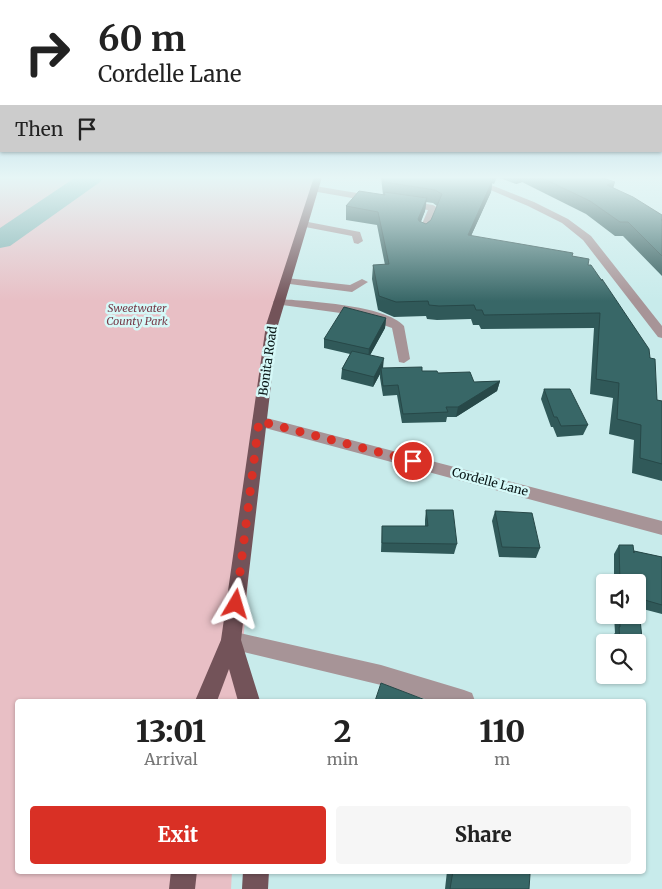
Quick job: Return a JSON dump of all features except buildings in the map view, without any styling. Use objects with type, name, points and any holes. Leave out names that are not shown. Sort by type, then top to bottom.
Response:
[{"type":"main road","name":"Bonita Road","points":[[207,699],[231,640],[272,325],[305,218]]},
{"type":"main road","name":"Bonita Road","points":[[231,640],[248,699]]},
{"type":"main road","points":[[182,889],[184,874]]},
{"type":"main road","points":[[256,874],[256,889]]},
{"type":"street","points":[[423,232],[429,218]]},
{"type":"street","points":[[560,218],[586,238],[656,319],[662,334]]},
{"type":"street","points":[[303,224],[357,234],[358,241]]},
{"type":"street","points":[[286,282],[352,289],[362,282]]},
{"type":"street","points":[[280,302],[370,314],[389,321],[398,326],[404,359]]},
{"type":"street","name":"Cordelle Lane","points":[[259,421],[662,528]]},
{"type":"street","points":[[231,640],[381,675],[458,699]]},
{"type":"green space","name":"Sweetwater County Park","points":[[0,218],[307,218],[274,324],[254,494],[239,699],[15,699],[15,874],[232,874],[231,889],[0,889]]},
{"type":"waterway","points":[[0,240],[31,218]]},
{"type":"route","points":[[236,604],[259,421],[413,461]]}]
